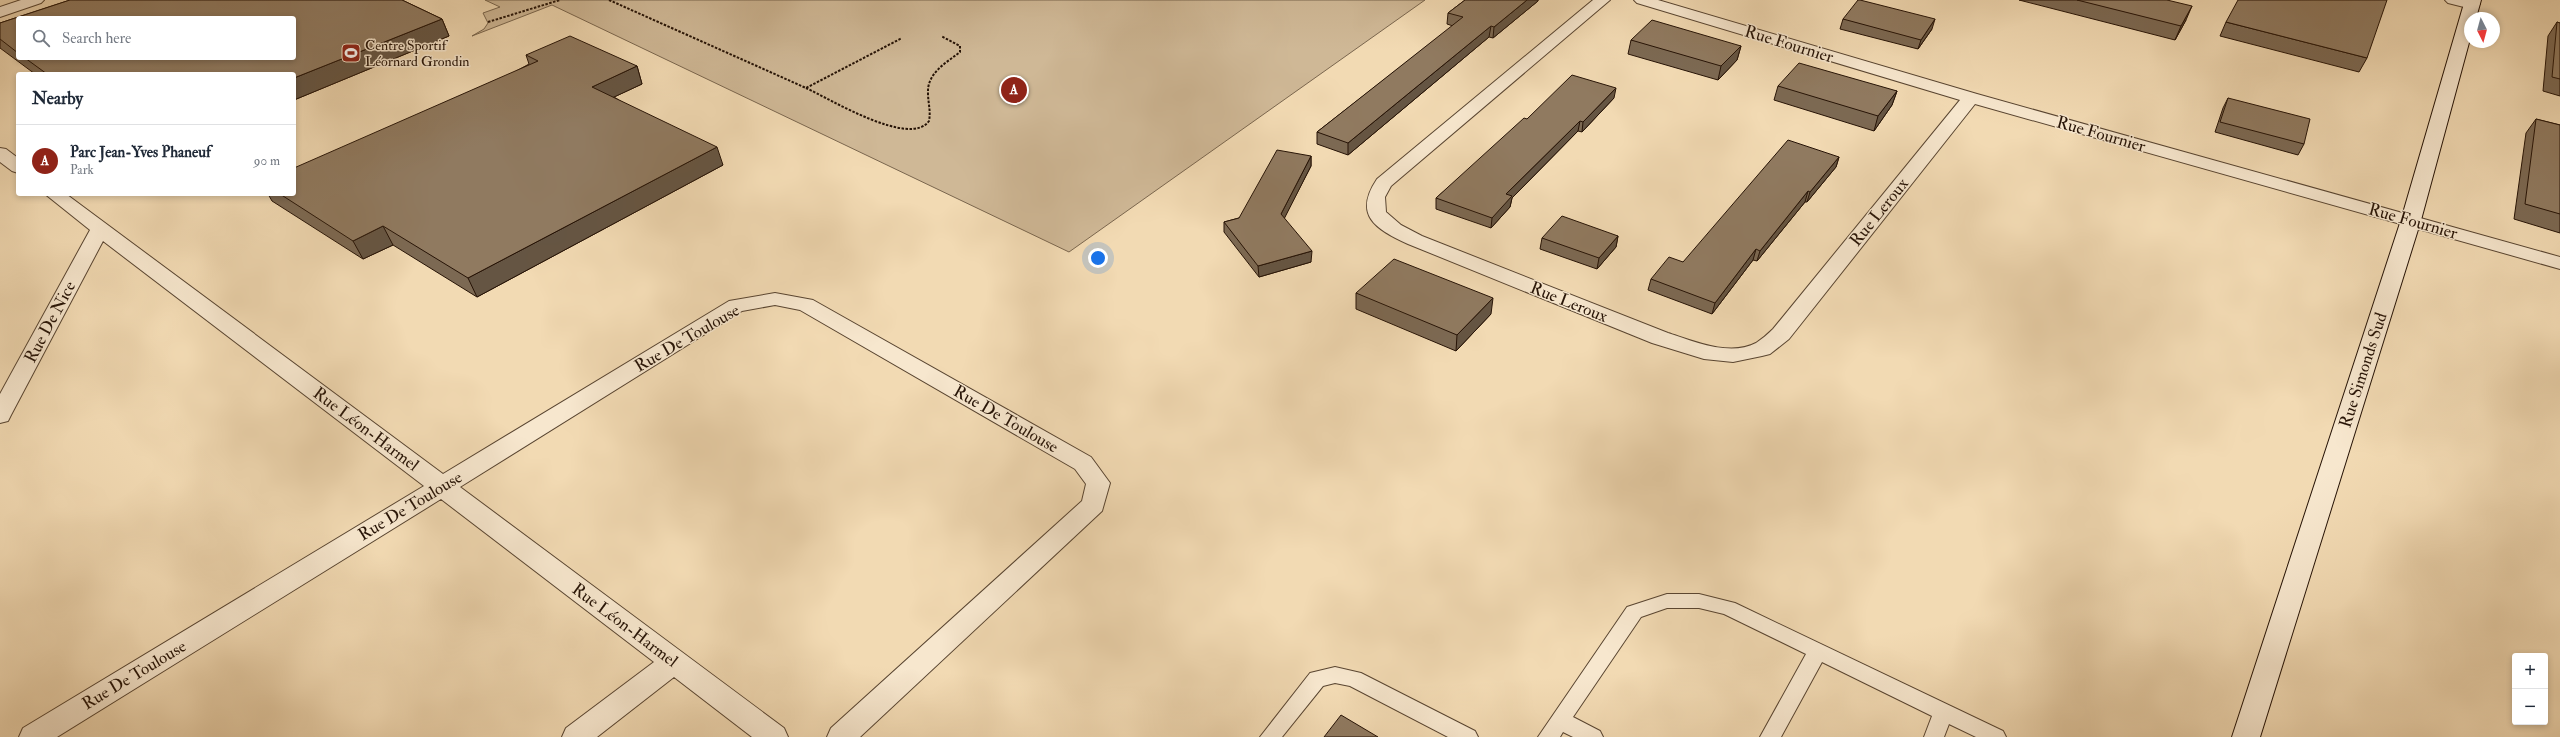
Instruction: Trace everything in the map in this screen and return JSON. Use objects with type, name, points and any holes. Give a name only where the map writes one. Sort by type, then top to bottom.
[{"type":"street","points":[[0,12],[36,0]]},
{"type":"street","name":"Rue Leroux","points":[[1602,0],[1384,183],[1376,197],[1376,211],[1389,228],[1414,240],[1660,338],[1704,352],[1733,355],[1762,349],[1781,334],[1971,98]]},
{"type":"street","name":"Rue Fournier","points":[[1642,0],[1971,98],[2411,220],[2560,263]]},
{"type":"street","name":"Rue Simonds Sud","points":[[2246,737],[2411,220],[2466,1]]},
{"type":"street","points":[[0,153],[16,165]]},
{"type":"street","name":"Rue Léon-Harmel","points":[[57,196],[774,737]]},
{"type":"street","name":"Rue De Nice","points":[[0,416],[100,229]]},
{"type":"street","name":"Rue De Toulouse","points":[[33,737],[736,306],[775,299],[806,305],[1083,463],[1098,483],[1093,505],[841,737]]},
{"type":"street","points":[[576,737],[674,662]]},
{"type":"lane","points":[[1548,737],[1634,612],[1667,601],[1699,601],[1728,608],[1996,737]]},
{"type":"lane","points":[[1770,737],[1818,651]]},
{"type":"lane","points":[[1270,737],[1317,680],[1335,675],[1354,679],[1468,737]]},
{"type":"lane","points":[[1934,737],[1944,712]]},
{"type":"lane","points":[[1560,720],[1593,737]]},
{"type":"path","points":[[488,22],[560,0]]},
{"type":"path","points":[[609,0],[806,88],[890,128],[901,130],[924,127],[930,122],[927,96],[928,83],[935,72],[960,52],[960,46],[941,36]]},
{"type":"path","points":[[806,88],[902,38]]},
{"type":"shaded area","points":[[485,0],[1425,0],[1069,252],[552,5],[472,36],[484,29],[488,23],[483,13],[500,7]]},
{"type":"building","name":"Centre Sportif Léornard Grondin","points":[[70,0],[402,0],[442,19],[296,77],[296,72],[44,72],[28,60],[296,60],[296,16],[21,16]]},
{"type":"building","points":[[1465,0],[1527,0],[1494,27],[1491,26],[1348,143],[1317,132],[1463,17],[1448,13]]},
{"type":"building","points":[[1858,0],[1935,19],[1921,40],[1843,19]]},
{"type":"building","points":[[2077,0],[2167,0],[2192,6],[2181,26]]},
{"type":"building","points":[[2238,0],[2387,0],[2367,58],[2226,22]]},
{"type":"building","name":"Centre Sportif Léornard Grondin","points":[[16,18],[16,51],[0,39],[0,23]]},
{"type":"building","points":[[1652,20],[1741,46],[1721,66],[1631,40]]},
{"type":"building","points":[[2557,22],[2560,23],[2560,79],[2552,77]]},
{"type":"building","points":[[570,36],[637,66],[592,87],[717,147],[468,278],[383,226],[353,241],[283,196],[296,196],[296,167],[538,61],[526,55]]},
{"type":"building","points":[[1799,63],[1897,91],[1878,116],[1778,86]]},
{"type":"building","points":[[1572,75],[1616,88],[1583,122],[1580,121],[1506,194],[1512,196],[1492,218],[1436,198],[1524,118],[1527,119]]},
{"type":"building","points":[[2228,98],[2310,119],[2304,144],[2220,122]]},
{"type":"building","points":[[2536,119],[2560,125],[2560,214],[2525,204]]},
{"type":"building","points":[[1788,140],[1839,157],[1810,192],[1808,191],[1760,251],[1756,249],[1715,303],[1651,279],[1669,257],[1683,262]]},
{"type":"building","points":[[1277,150],[1311,156],[1281,214],[1312,251],[1258,266],[1224,222],[1239,218]]},
{"type":"building","points":[[1562,216],[1618,236],[1599,258],[1542,238]]},
{"type":"building","points":[[1394,259],[1493,298],[1457,335],[1356,293]]},
{"type":"building","points":[[1341,715],[1378,737],[1324,737]]},
{"type":"place","name":"Centre Sportif Léornard Grondin","points":[[351,53]]},
{"type":"place","name":"Parc Jean-Yves Phaneuf","points":[[1014,90]]}]
